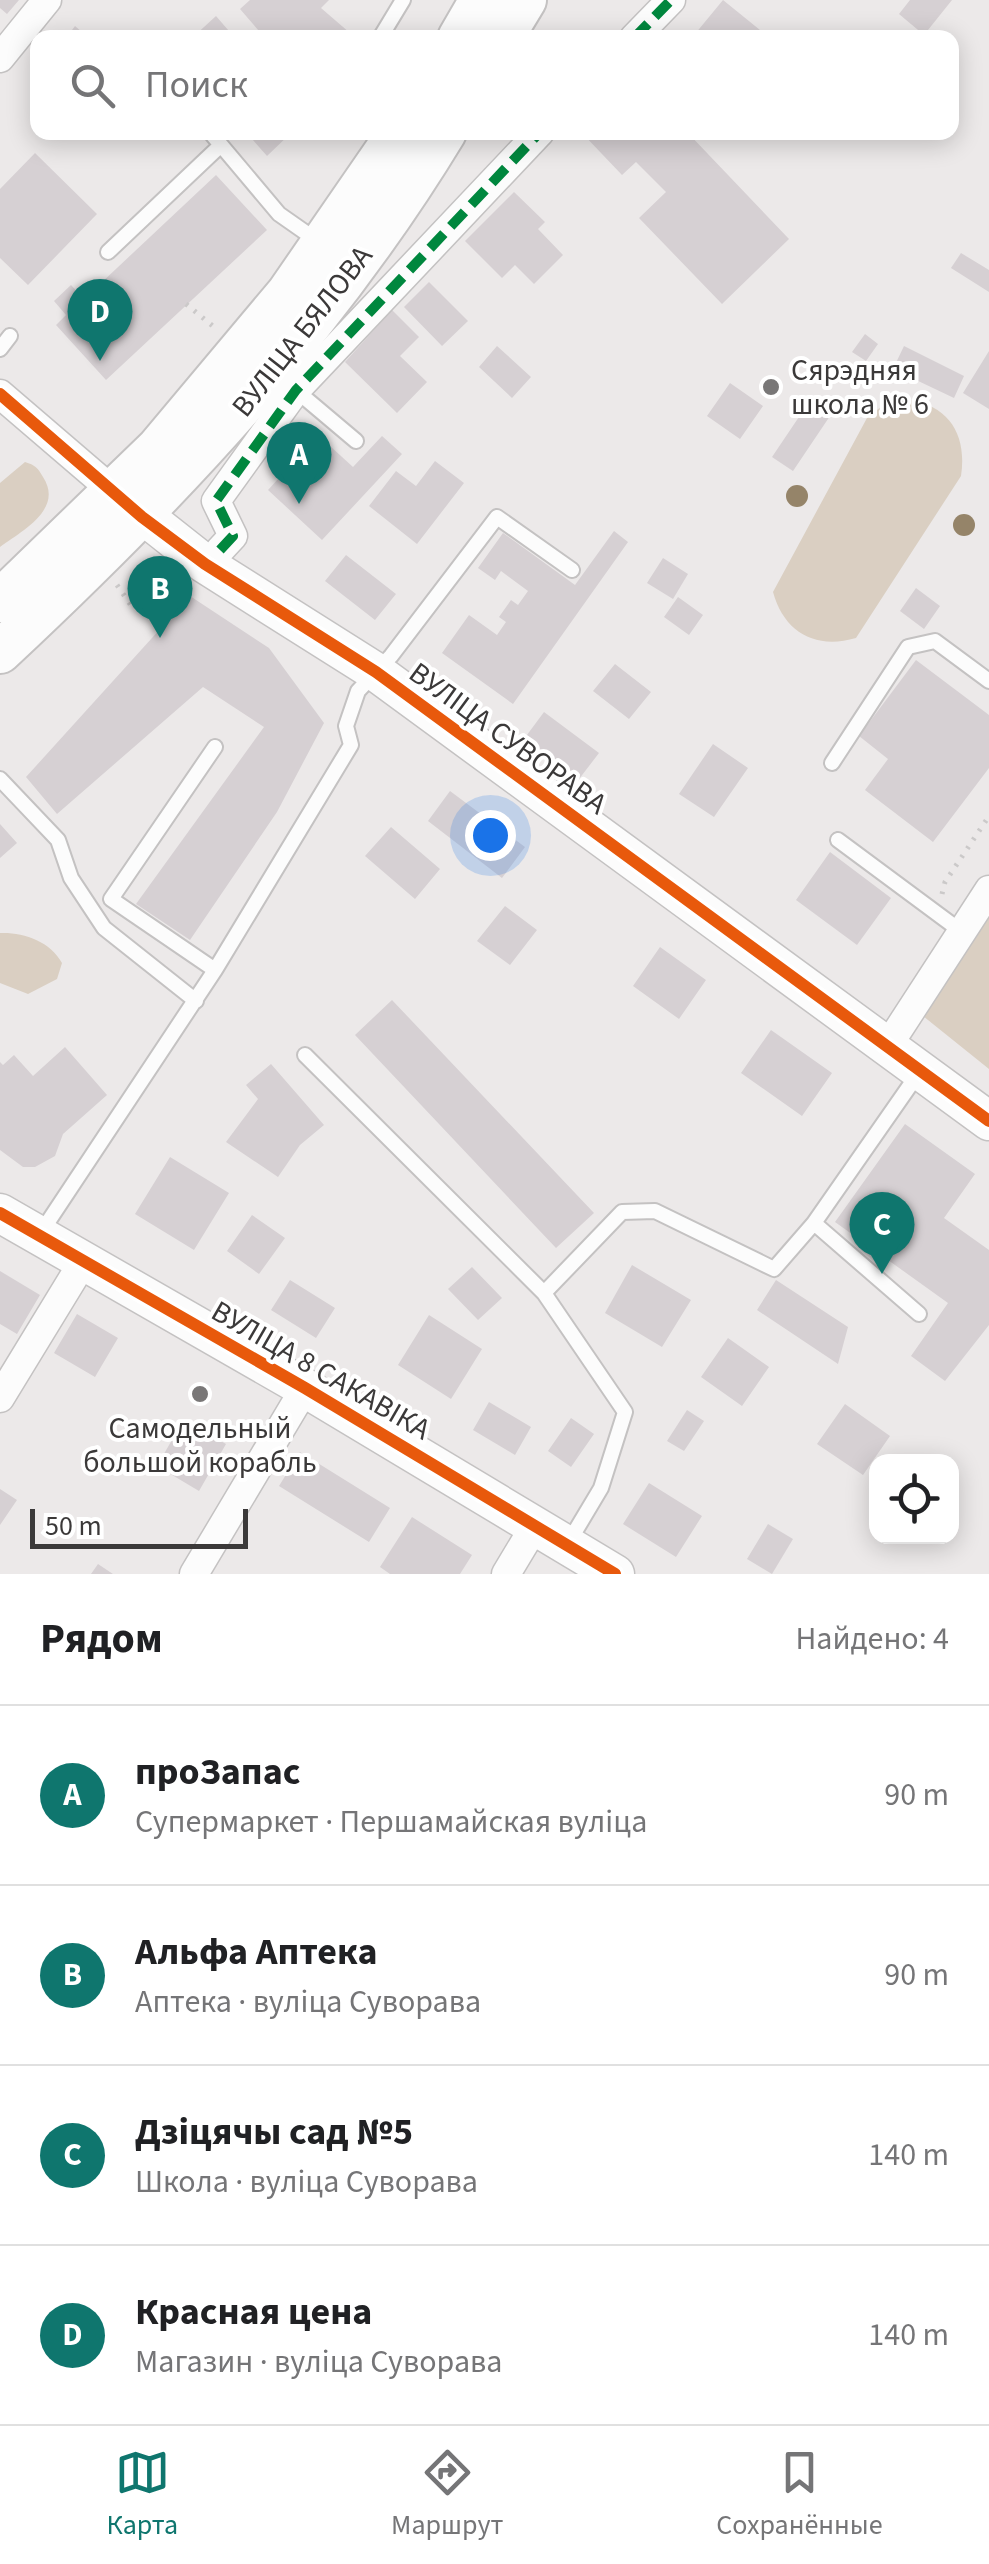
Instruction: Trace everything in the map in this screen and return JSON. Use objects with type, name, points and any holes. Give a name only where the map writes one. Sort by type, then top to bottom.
[{"type":"main road","points":[[463,30],[481,0]]},
{"type":"main road","points":[[507,30],[525,0]]},
{"type":"main road","name":"ВУЛІЦА БЯЛОВА","points":[[128,504],[158,448],[323,246],[389,140]]},
{"type":"main road","name":"ВУЛІЦА БЯЛОВА","points":[[128,504],[285,381],[356,264],[440,140]]},
{"type":"main road","points":[[0,601],[128,504]]},
{"type":"main road","points":[[0,652],[128,504]]},
{"type":"street","points":[[0,58],[47,0]]},
{"type":"street","points":[[642,30],[670,0]]},
{"type":"street","points":[[220,550],[233,536],[216,500],[285,381],[532,140]]},
{"type":"street","name":"ВУЛІЦА СУВОРАВА","points":[[0,394],[205,564],[376,672],[889,1044],[989,1122]]},
{"type":"street","points":[[889,1044],[989,890]]},
{"type":"street","name":"ВУЛІЦА 8 САКАВІКА","points":[[0,1214],[305,1388],[614,1574]]},
{"type":"street","points":[[0,1398],[83,1262]]},
{"type":"street","points":[[194,1574],[305,1388]]},
{"type":"street","points":[[506,1574],[536,1524]]},
{"type":"lane","points":[[385,30],[403,0]]},
{"type":"lane","points":[[216,140],[278,214],[323,246]]},
{"type":"lane","points":[[108,252],[220,145]]},
{"type":"lane","points":[[0,348],[10,336]]},
{"type":"lane","points":[[285,381],[356,441]]},
{"type":"lane","points":[[39,1235],[196,1001],[351,745],[346,726],[358,691],[498,517],[572,570]]},
{"type":"lane","points":[[832,763],[908,647],[935,641],[989,681]]},
{"type":"lane","points":[[214,746],[111,898],[215,970]]},
{"type":"lane","points":[[0,780],[58,840],[71,878],[104,928],[196,1001]]},
{"type":"lane","points":[[838,840],[962,932]]},
{"type":"lane","points":[[305,1056],[544,1292],[625,1412],[601,1488],[567,1545]]},
{"type":"lane","points":[[544,1292],[622,1212],[655,1211],[774,1269],[814,1223],[920,1071]]},
{"type":"lane","points":[[814,1223],[918,1314]]},
{"type":"path","points":[[186,304],[220,332]]},
{"type":"path","points":[[168,607],[193,575]]},
{"type":"path","points":[[116,584],[132,607]]},
{"type":"shaded area","points":[[909,400],[936,409],[953,426],[961,449],[961,476],[856,638],[827,642],[803,634],[785,618],[773,592],[867,418],[882,406]]},
{"type":"shaded area","points":[[25,462],[41,474],[48,499],[38,518],[0,547],[0,483]]},
{"type":"shaded area","points":[[989,914],[989,1069],[923,1016]]},
{"type":"shaded area","points":[[0,933],[27,936],[50,949],[62,963],[57,979],[28,994],[0,983]]},
{"type":"building","points":[[0,0],[19,0],[7,14],[0,8]]},
{"type":"building","points":[[250,0],[329,0],[321,8],[347,30],[258,30],[240,9]]},
{"type":"building","points":[[723,0],[760,30],[698,30]]},
{"type":"building","points":[[910,0],[952,0],[928,30],[918,30],[899,14]]},
{"type":"building","points":[[216,16],[228,30],[201,30]]},
{"type":"building","points":[[253,140],[284,140],[267,156]]},
{"type":"building","points":[[589,140],[695,140],[789,239],[722,304],[639,218],[666,192],[636,162],[622,175]]},
{"type":"building","points":[[35,153],[97,214],[28,285],[0,258],[0,189]]},
{"type":"building","points":[[216,175],[267,230],[106,380],[56,325],[66,315],[54,301],[71,285],[84,299]]},
{"type":"building","points":[[514,192],[545,222],[538,229],[563,255],[534,284],[515,265],[502,278],[465,241]]},
{"type":"building","points":[[961,253],[989,270],[989,292],[951,268]]},
{"type":"building","points":[[429,282],[468,321],[442,346],[404,307]]},
{"type":"building","points":[[392,310],[419,337],[400,356],[427,382],[397,413],[345,362]]},
{"type":"building","points":[[865,334],[878,344],[866,361],[852,352]]},
{"type":"building","points":[[497,346],[531,377],[512,398],[479,367]]},
{"type":"building","points":[[904,346],[964,376],[954,398],[893,369]]},
{"type":"building","points":[[989,351],[989,409],[963,393]]},
{"type":"building","points":[[730,383],[763,406],[740,439],[707,416]]},
{"type":"building","points":[[809,402],[830,416],[793,471],[772,457]]},
{"type":"building","points":[[318,435],[353,467],[382,436],[402,454],[322,540],[268,490]]},
{"type":"building","points":[[435,461],[464,483],[417,544],[369,506],[396,471],[416,486]]},
{"type":"building","points":[[614,531],[628,542],[513,704],[442,653],[469,615],[497,635],[506,622],[499,617],[511,600],[518,605],[528,591],[501,571],[495,580],[478,568],[503,533],[575,585]]},
{"type":"building","points":[[346,555],[396,594],[375,620],[325,581]]},
{"type":"building","points":[[663,558],[688,574],[673,599],[647,583]]},
{"type":"building","points":[[916,588],[940,606],[924,629],[900,611]]},
{"type":"building","points":[[190,596],[269,648],[324,723],[277,812],[190,940],[136,904],[264,727],[203,687],[57,814],[26,777]]},
{"type":"building","points":[[678,597],[703,615],[689,635],[664,617]]},
{"type":"building","points":[[916,660],[989,715],[989,768],[933,842],[865,790],[888,759],[859,736]]},
{"type":"building","points":[[615,664],[651,692],[629,719],[593,691]]},
{"type":"building","points":[[544,712],[599,753],[576,783],[521,743]]},
{"type":"building","points":[[713,744],[748,768],[714,817],[679,794]]},
{"type":"building","points":[[450,791],[525,847],[502,878],[428,821]]},
{"type":"building","points":[[0,824],[17,843],[0,858]]},
{"type":"building","points":[[391,827],[440,869],[415,899],[365,856]]},
{"type":"building","points":[[830,852],[891,898],[857,945],[796,900]]},
{"type":"building","points":[[505,906],[537,930],[510,965],[477,941]]},
{"type":"building","points":[[660,947],[706,980],[679,1019],[633,986]]},
{"type":"building","points":[[392,1000],[594,1213],[556,1248],[355,1035]]},
{"type":"building","points":[[771,1030],[832,1073],[802,1116],[741,1073]]},
{"type":"building","points":[[65,1047],[107,1095],[63,1134],[55,1156],[35,1167],[23,1167],[0,1150],[0,1062],[3,1065],[14,1055],[33,1076]]},
{"type":"building","points":[[271,1064],[324,1125],[300,1145],[278,1177],[226,1142],[258,1099],[246,1085]]},
{"type":"building","points":[[905,1124],[975,1174],[944,1218],[989,1250],[989,1325],[945,1381],[911,1356],[948,1303],[835,1222]]},
{"type":"building","points":[[170,1157],[229,1193],[194,1250],[135,1214]]},
{"type":"building","points":[[252,1215],[285,1238],[259,1274],[227,1251]]},
{"type":"building","points":[[632,1265],[691,1300],[662,1347],[605,1313]]},
{"type":"building","points":[[472,1267],[502,1298],[478,1320],[448,1289]]},
{"type":"building","points":[[0,1271],[40,1295],[17,1334],[0,1324]]},
{"type":"building","points":[[290,1280],[335,1308],[316,1338],[271,1310]]},
{"type":"building","points":[[776,1280],[848,1327],[838,1364],[757,1310]]},
{"type":"building","points":[[77,1314],[118,1338],[95,1377],[54,1353]]},
{"type":"building","points":[[429,1315],[482,1349],[451,1399],[398,1365]]},
{"type":"building","points":[[728,1338],[769,1367],[742,1406],[701,1377]]},
{"type":"building","points":[[489,1402],[531,1427],[515,1455],[473,1430]]},
{"type":"building","points":[[845,1404],[890,1436],[878,1454],[869,1454],[869,1466],[863,1475],[817,1444]]},
{"type":"building","points":[[687,1410],[704,1421],[684,1451],[667,1441]]},
{"type":"building","points":[[571,1418],[594,1434],[571,1467],[548,1451]]},
{"type":"building","points":[[184,1419],[226,1444],[199,1491],[157,1466]]},
{"type":"building","points":[[300,1452],[390,1508],[369,1542],[279,1486]]},
{"type":"building","points":[[649,1483],[702,1516],[676,1557],[623,1524]]},
{"type":"building","points":[[0,1489],[17,1500],[0,1525]]},
{"type":"building","points":[[412,1517],[472,1555],[460,1574],[390,1574],[380,1567]]},
{"type":"building","points":[[768,1524],[793,1539],[772,1574],[747,1559]]},
{"type":"building","points":[[98,1564],[113,1574],[91,1574]]},
{"type":"marked path","points":[[642,30],[671,0]]},
{"type":"marked path","points":[[220,550],[233,536],[216,501],[296,390],[532,140]]},
{"type":"cycle path","points":[[0,394],[142,517],[205,564],[376,672],[989,1121]]},
{"type":"cycle path","points":[[0,1213],[305,1388],[615,1574]]},
{"type":"place","name":"Красная цена","points":[[100,361]]},
{"type":"place","name":"Сярэдняя школа № 6","points":[[771,387]]},
{"type":"place","name":"проЗапас","points":[[299,504]]},
{"type":"place","name":"Альфа Аптека","points":[[160,638]]},
{"type":"place","name":"Дзіцячы сад №5","points":[[882,1274]]},
{"type":"place","name":"Самодельный большой корабль","points":[[200,1394]]}]
